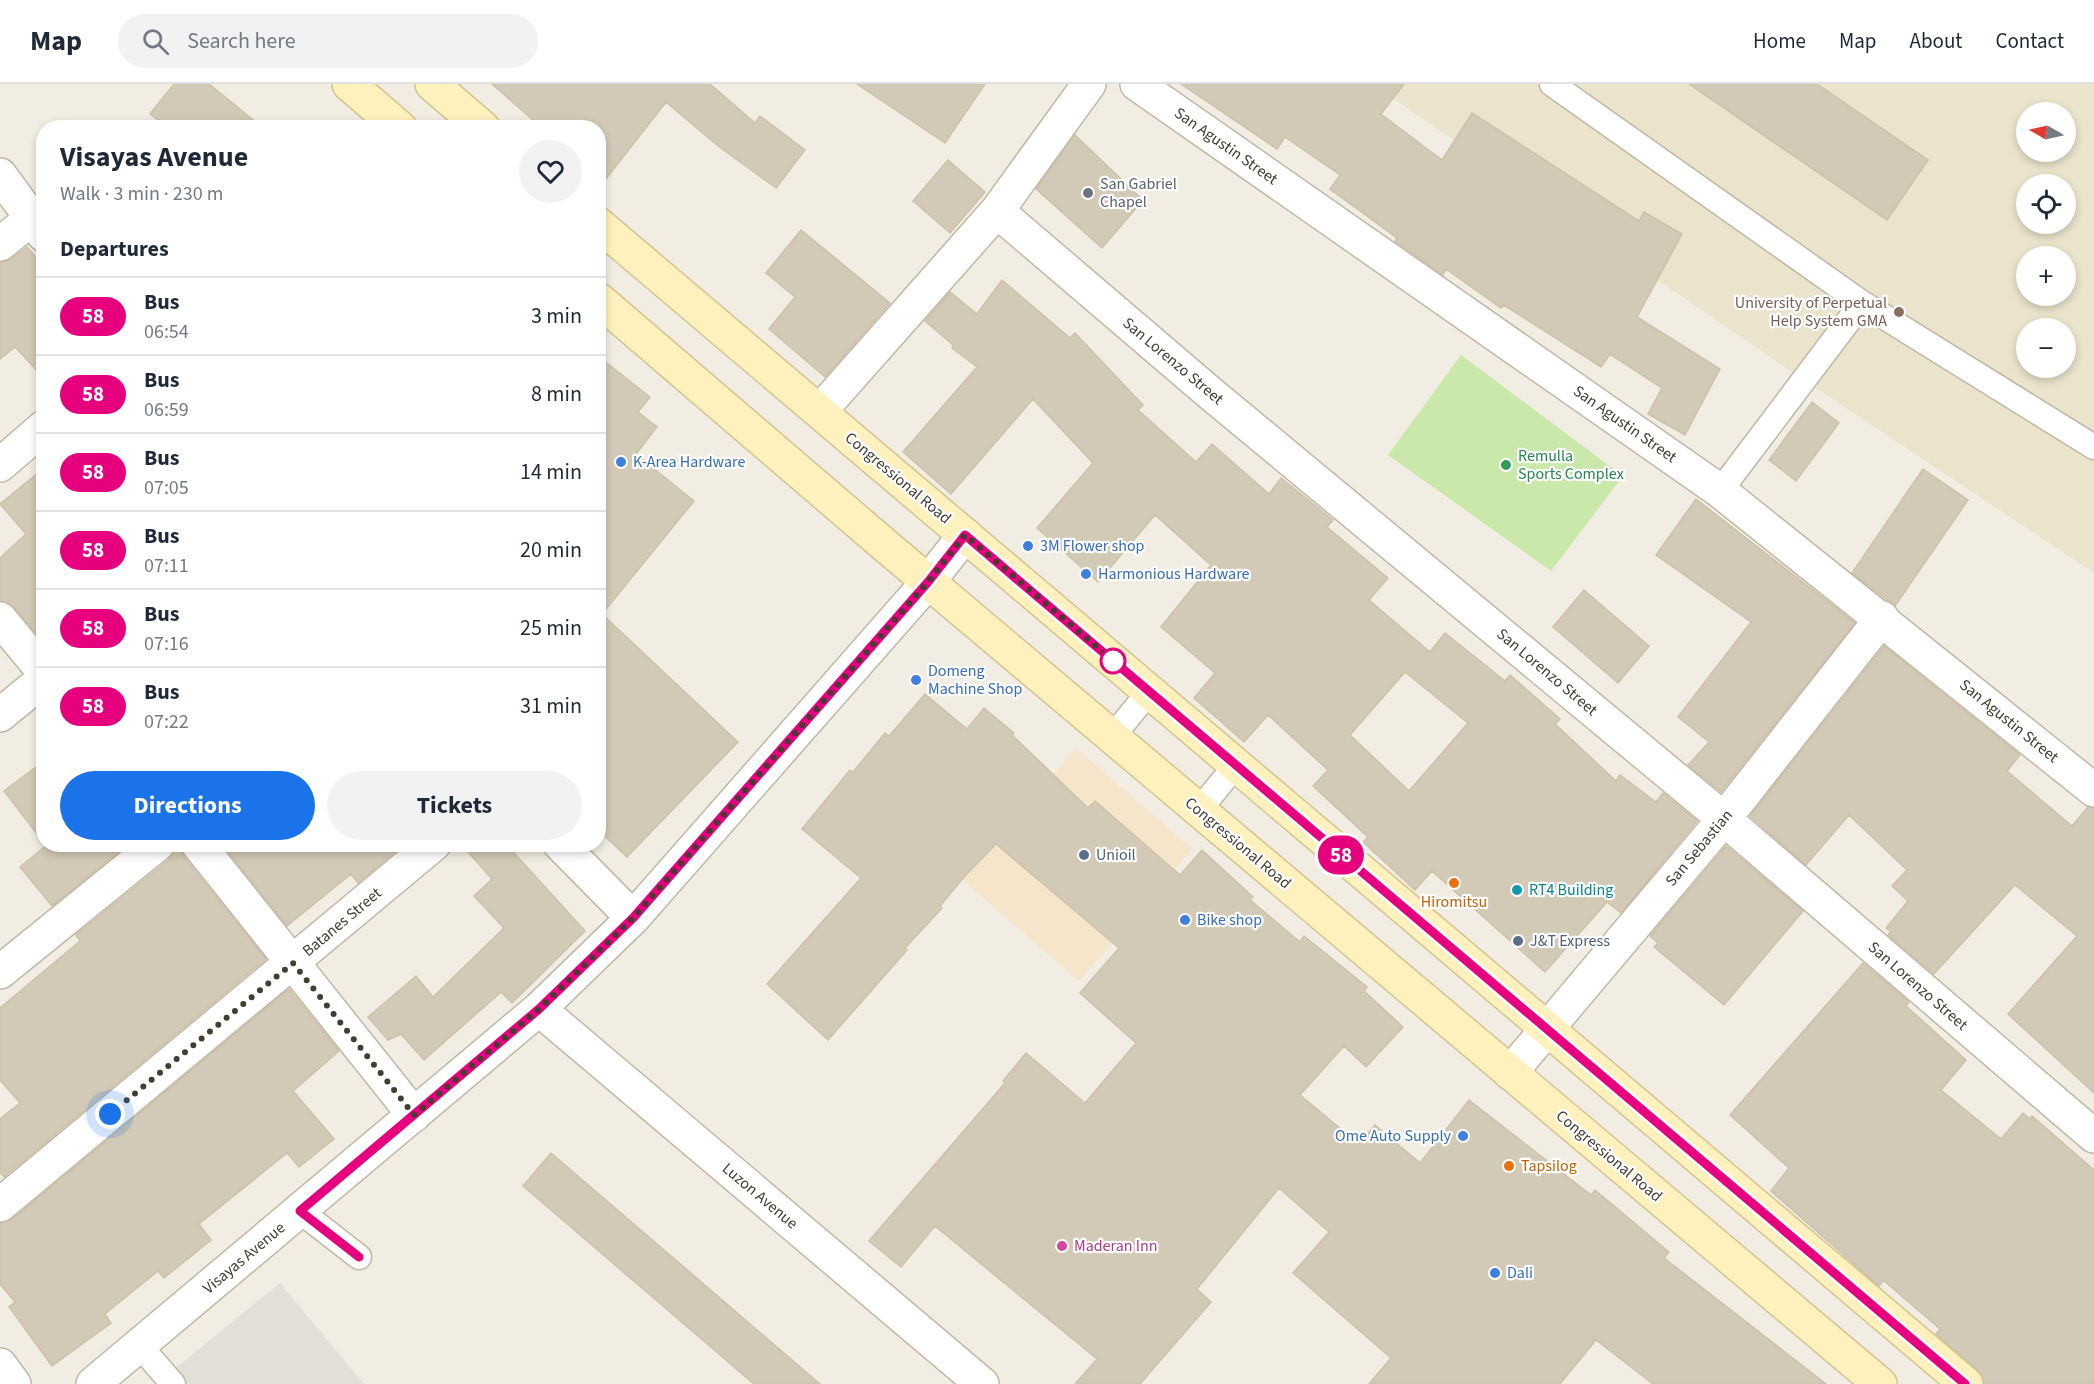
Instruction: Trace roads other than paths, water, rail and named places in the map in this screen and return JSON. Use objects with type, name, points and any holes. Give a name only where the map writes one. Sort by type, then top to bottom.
[{"type":"main road","points":[[349,84],[391,120]]},
{"type":"main road","points":[[432,84],[474,120]]},
{"type":"main road","name":"Congressional Road","points":[[606,231],[1966,1384]]},
{"type":"main road","name":"Congressional Road","points":[[606,306],[928,582],[1880,1384]]},
{"type":"street","points":[[820,411],[997,211],[1089,84]]},
{"type":"street","name":"San Agustin Street","points":[[1137,84],[1720,491],[1882,618],[2094,790]]},
{"type":"street","points":[[0,175],[36,227]]},
{"type":"street","name":"San Lorenzo Street","points":[[997,211],[1210,393],[1724,819],[2094,1136]]},
{"type":"street","points":[[0,244],[36,228]]},
{"type":"street","points":[[0,465],[36,434]]},
{"type":"street","name":"Visayas Avenue","points":[[93,1384],[539,1009],[633,918],[928,582],[965,535]]},
{"type":"street","name":"San Sebastian","points":[[1510,1073],[1724,819],[1882,618]]},
{"type":"street","points":[[0,619],[36,662]]},
{"type":"street","points":[[0,715],[36,686]]},
{"type":"street","points":[[0,972],[148,852]]},
{"type":"street","points":[[204,852],[414,1115]]},
{"type":"street","name":"Batanes Street","points":[[0,1205],[425,852]]},
{"type":"street","points":[[568,852],[633,918]]},
{"type":"street","name":"Luzon Avenue","points":[[539,1009],[982,1384]]},
{"type":"street","points":[[0,1365],[14,1384]]},
{"type":"lane","points":[[1552,84],[1862,303],[2094,447]]},
{"type":"lane","points":[[1720,491],[1780,408],[1862,303]]},
{"type":"lane","points":[[1112,737],[1149,692]]},
{"type":"lane","points":[[1198,810],[1236,765]]},
{"type":"lane","points":[[300,1211],[359,1257]]},
{"type":"lane","points":[[140,1346],[173,1384]]},
{"type":"place","name":"San Gabriel Chapel","points":[[1088,193]]},
{"type":"place","name":"University of Perpetual Help System GMA","points":[[1899,312]]},
{"type":"place","name":"K-Area Hardware","points":[[621,462]]},
{"type":"place","name":"Remulla Sports Complex","points":[[1506,465]]},
{"type":"place","name":"3M Flower shop","points":[[1028,546]]},
{"type":"place","name":"Harmonious Hardware","points":[[1086,574]]},
{"type":"place","name":"Domeng Machine Shop","points":[[916,680]]},
{"type":"place","name":"Unioil","points":[[1084,855]]},
{"type":"place","name":"Hiromitsu","points":[[1454,883]]},
{"type":"place","name":"RT4 Building","points":[[1517,890]]},
{"type":"place","name":"Bike shop","points":[[1185,920]]},
{"type":"place","name":"J&T Express","points":[[1518,941]]},
{"type":"place","name":"Ome Auto Supply","points":[[1463,1136]]},
{"type":"place","name":"Tapsilog","points":[[1509,1166]]},
{"type":"place","name":"Maderan Inn","points":[[1062,1246]]},
{"type":"place","name":"Dali","points":[[1495,1273]]}]
